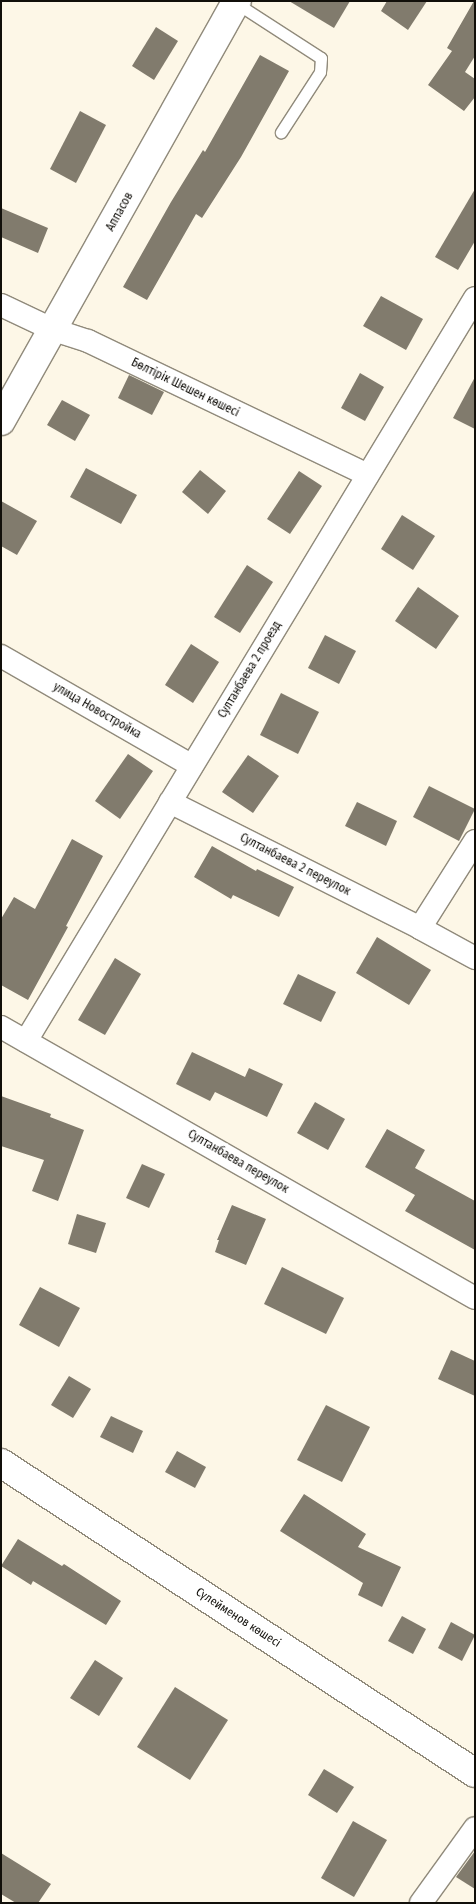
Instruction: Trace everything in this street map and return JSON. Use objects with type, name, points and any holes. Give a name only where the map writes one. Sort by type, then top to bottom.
[{"type":"main road","name":"Аппасов","points":[[1,421],[54,330],[236,2]]},
{"type":"main road","name":"Сүлейменов көшесі","points":[[1,1463],[475,1773]]},
{"type":"street","name":"Султанбаева 2 проезд","points":[[26,1041],[475,298]]},
{"type":"street","name":"Бөлтірік Шешен көшесі","points":[[1,305],[54,330],[88,341],[368,475]]},
{"type":"street","name":"улица Новостройка","points":[[1,656],[192,766]]},
{"type":"street","name":"Султанбаева 2 переулок","points":[[170,802],[420,928],[475,958]]},
{"type":"street","points":[[420,928],[475,842]]},
{"type":"street","name":"Султанбаева переулок","points":[[1,1027],[475,1298]]},
{"type":"street","points":[[421,1903],[475,1828]]},
{"type":"lane","points":[[236,2],[321,58],[320,72],[281,132]]},
{"type":"building","points":[[289,1],[350,1],[334,28]]},
{"type":"building","points":[[387,1],[427,1],[408,30],[381,11]]},
{"type":"building","points":[[474,1],[475,56],[465,72],[475,79],[475,97],[464,111],[428,85],[452,51],[447,48]]},
{"type":"building","points":[[156,27],[178,41],[154,80],[132,66]]},
{"type":"building","points":[[260,55],[289,71],[241,157],[202,218],[196,214],[147,300],[123,287],[171,202],[203,150],[205,152]]},
{"type":"building","points":[[80,111],[106,125],[76,183],[50,169]]},
{"type":"building","points":[[475,189],[475,241],[458,270],[435,257]]},
{"type":"building","points":[[1,208],[48,228],[38,253],[1,237]]},
{"type":"building","points":[[381,296],[423,319],[406,350],[363,326]]},
{"type":"building","points":[[360,373],[384,387],[365,421],[341,408]]},
{"type":"building","points":[[129,375],[164,392],[152,415],[118,398]]},
{"type":"building","points":[[475,377],[475,429],[453,418]]},
{"type":"building","points":[[62,400],[90,415],[75,441],[47,425]]},
{"type":"building","points":[[86,468],[137,495],[121,524],[70,497]]},
{"type":"building","points":[[200,470],[226,491],[208,514],[182,492]]},
{"type":"building","points":[[299,471],[322,486],[290,534],[267,519]]},
{"type":"building","points":[[1,501],[37,521],[17,555],[1,546]]},
{"type":"building","points":[[402,515],[435,536],[413,570],[381,549]]},
{"type":"building","points":[[247,565],[273,582],[240,633],[214,617]]},
{"type":"building","points":[[418,587],[459,616],[436,649],[395,621]]},
{"type":"building","points":[[325,635],[356,651],[339,684],[308,668]]},
{"type":"building","points":[[191,644],[219,662],[193,703],[165,685]]},
{"type":"building","points":[[281,693],[319,712],[298,754],[260,735]]},
{"type":"building","points":[[128,754],[153,771],[120,819],[95,801]]},
{"type":"building","points":[[248,755],[279,776],[253,813],[222,792]]},
{"type":"building","points":[[429,786],[475,809],[459,841],[413,817]]},
{"type":"building","points":[[357,802],[397,821],[386,846],[345,826]]},
{"type":"building","points":[[72,839],[103,856],[66,926],[68,927],[28,1000],[1,985],[1,919],[14,897],[35,909]]},
{"type":"building","points":[[212,846],[256,871],[257,869],[294,887],[279,917],[233,895],[231,899],[194,877]]},
{"type":"building","points":[[377,937],[431,970],[409,1005],[356,973]]},
{"type":"building","points":[[115,958],[141,974],[105,1035],[78,1020]]},
{"type":"building","points":[[298,974],[336,992],[321,1022],[283,1004]]},
{"type":"building","points":[[192,1052],[245,1077],[249,1068],[283,1084],[267,1117],[215,1092],[210,1101],[176,1084]]},
{"type":"building","points":[[1,1096],[51,1114],[50,1117],[84,1130],[58,1201],[32,1191],[44,1160],[1,1146]]},
{"type":"building","points":[[315,1102],[345,1119],[328,1150],[297,1133]]},
{"type":"building","points":[[387,1129],[425,1150],[415,1168],[475,1201],[475,1250],[405,1211],[415,1195],[365,1167]]},
{"type":"building","points":[[142,1164],[165,1174],[149,1208],[126,1198]]},
{"type":"building","points":[[232,1205],[266,1219],[246,1265],[215,1252],[219,1240],[217,1240]]},
{"type":"building","points":[[77,1214],[106,1223],[96,1253],[68,1244]]},
{"type":"building","points":[[282,1267],[344,1298],[326,1334],[264,1304]]},
{"type":"building","points":[[40,1287],[80,1308],[59,1347],[19,1325]]},
{"type":"building","points":[[451,1350],[475,1361],[475,1396],[438,1379]]},
{"type":"building","points":[[69,1376],[91,1389],[73,1418],[51,1405]]},
{"type":"building","points":[[326,1405],[370,1427],[342,1482],[297,1460]]},
{"type":"building","points":[[111,1416],[143,1431],[133,1453],[100,1437]]},
{"type":"building","points":[[177,1451],[206,1467],[195,1488],[165,1472]]},
{"type":"building","points":[[304,1494],[366,1534],[358,1547],[401,1567],[382,1607],[358,1595],[363,1583],[280,1531]]},
{"type":"building","points":[[18,1539],[62,1566],[64,1564],[121,1601],[106,1625],[33,1581],[31,1585],[1,1566]]},
{"type":"building","points":[[402,1616],[426,1629],[413,1654],[388,1641]]},
{"type":"building","points":[[451,1622],[475,1635],[462,1661],[438,1648]]},
{"type":"building","points":[[95,1660],[123,1678],[99,1716],[70,1698]]},
{"type":"building","points":[[175,1687],[228,1720],[190,1780],[137,1747]]},
{"type":"building","points":[[324,1769],[354,1787],[337,1813],[308,1795]]},
{"type":"building","points":[[353,1821],[387,1840],[354,1897],[321,1878]]},
{"type":"building","points":[[475,1851],[475,1889],[456,1877]]},
{"type":"building","points":[[1,1853],[51,1884],[38,1903],[16,1903],[1,1894]]}]
